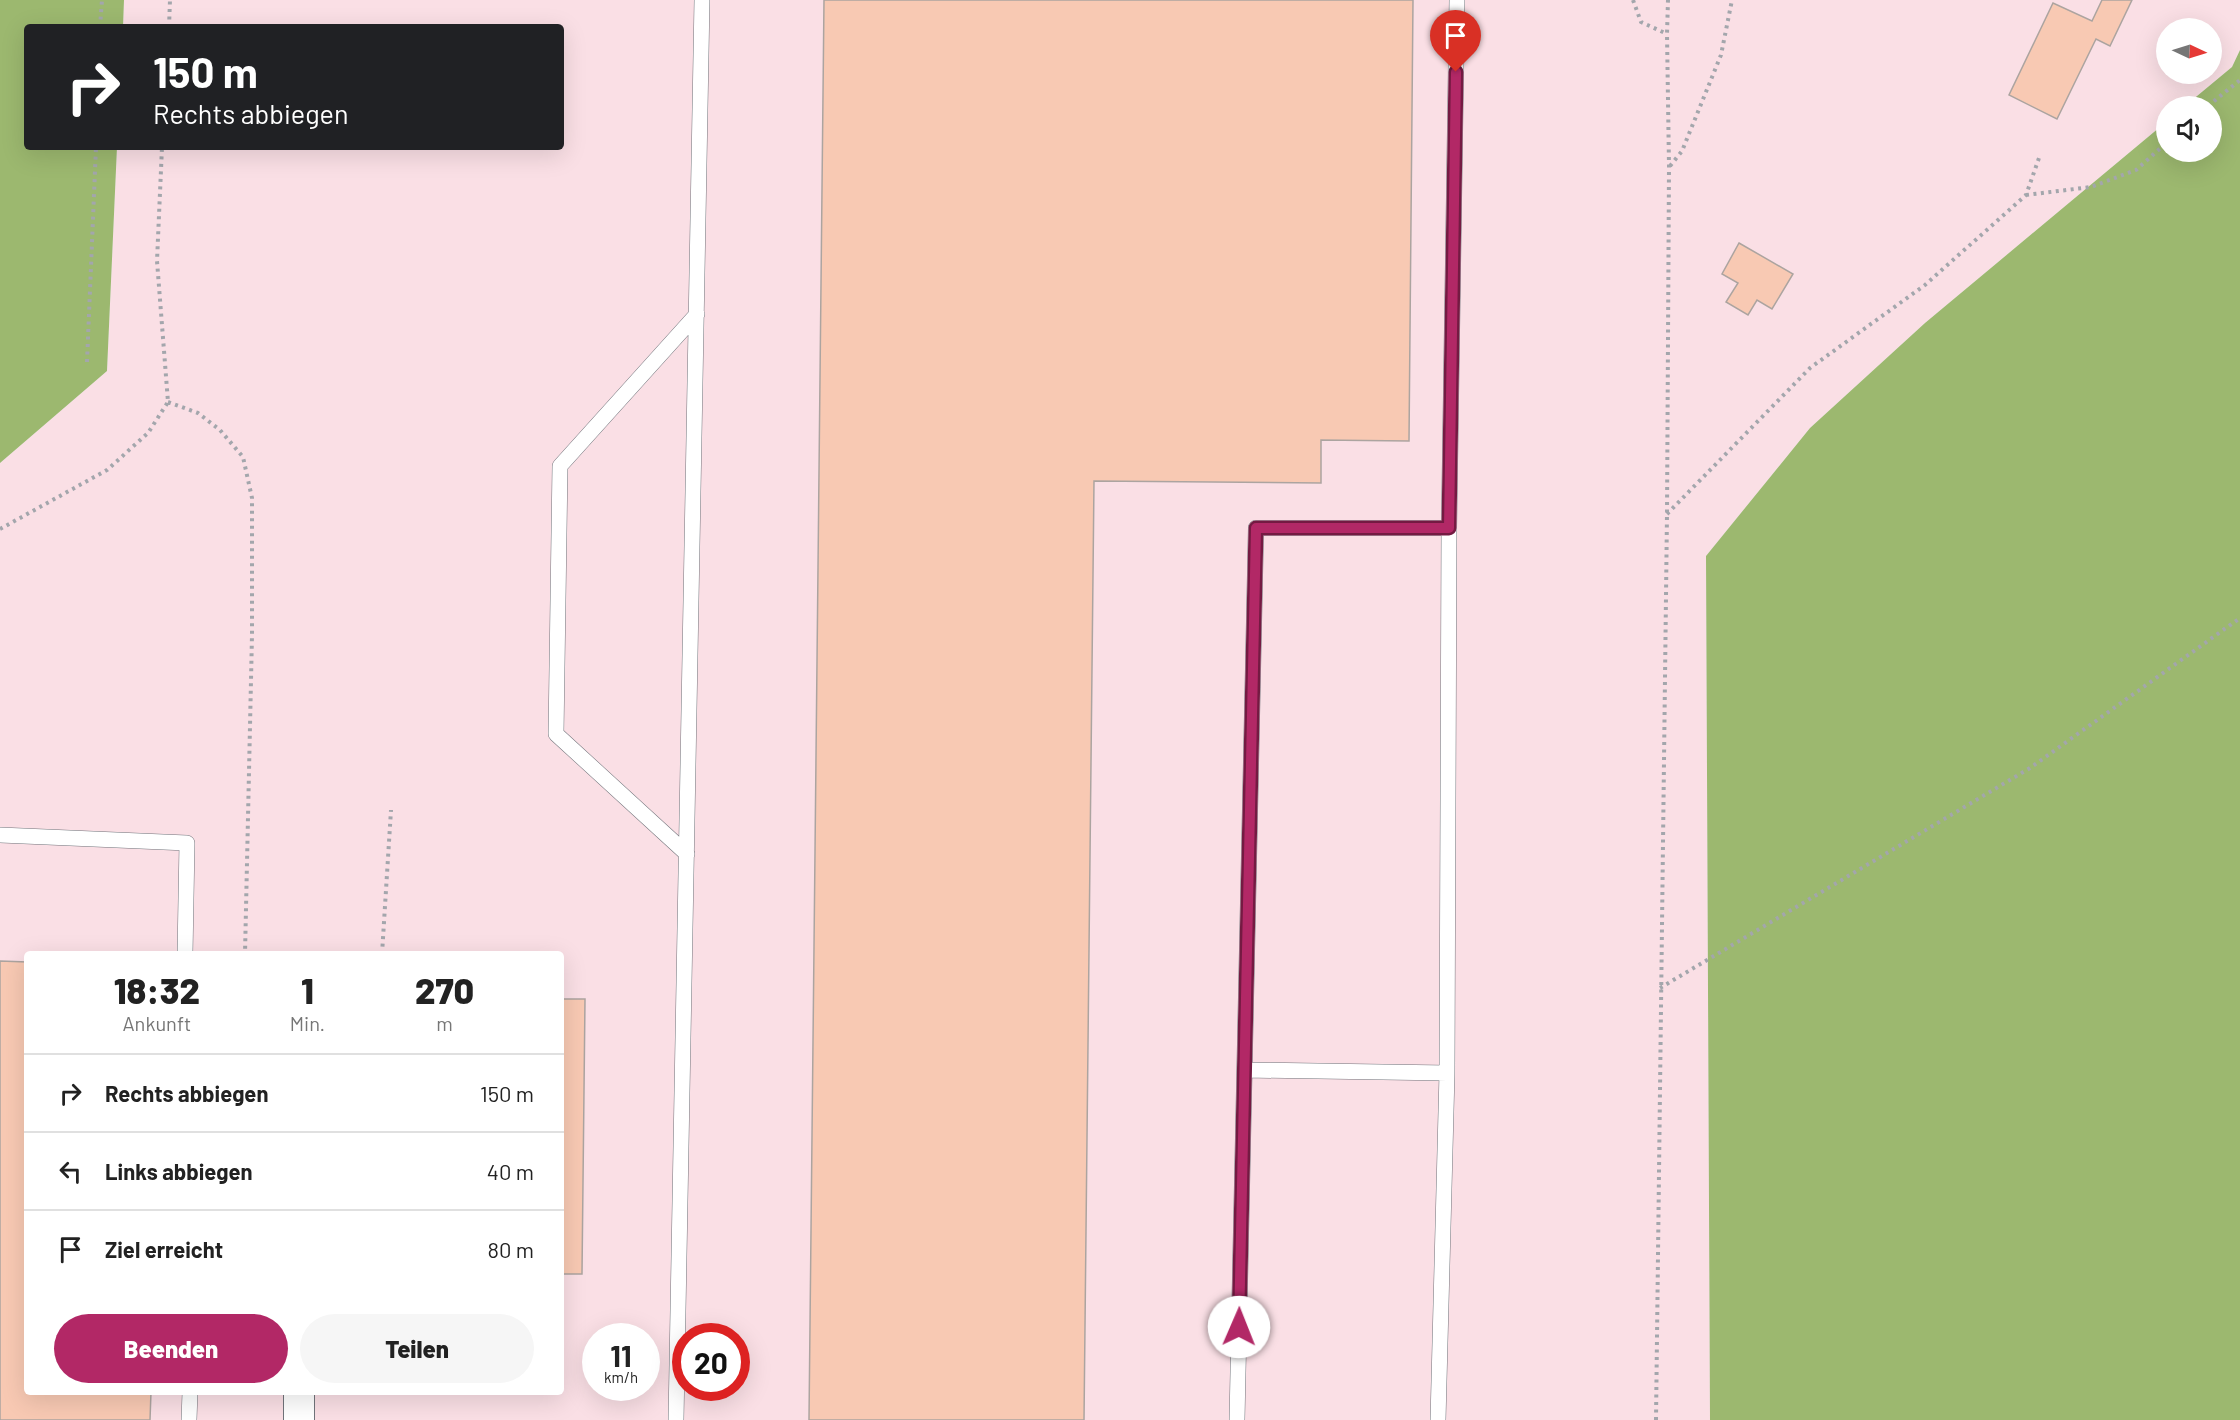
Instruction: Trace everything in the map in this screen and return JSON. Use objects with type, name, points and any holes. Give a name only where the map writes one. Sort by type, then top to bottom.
[{"type":"street","points":[[299,1395],[299,1420]]},
{"type":"lane","points":[[676,1420],[702,0]]},
{"type":"lane","points":[[1438,1420],[1447,1073],[1449,528],[1457,0]]},
{"type":"lane","points":[[687,854],[556,734],[560,466],[697,314]]},
{"type":"lane","points":[[1237,1420],[1256,528],[1449,528]]},
{"type":"lane","points":[[0,835],[187,843],[185,951]]},
{"type":"lane","points":[[1245,1070],[1447,1073]]},
{"type":"lane","points":[[189,1420],[190,1395]]},
{"type":"path","points":[[100,24],[102,0]]},
{"type":"path","points":[[169,24],[170,0]]},
{"type":"path","points":[[1633,0],[1641,22],[1666,34]]},
{"type":"path","points":[[1656,1420],[1667,514],[1669,166],[1666,34],[1668,0]]},
{"type":"path","points":[[1669,166],[1682,151],[1721,55],[1732,0]]},
{"type":"path","points":[[2220,96],[2240,80]]},
{"type":"path","points":[[87,362],[96,150]]},
{"type":"path","points":[[0,529],[107,470],[148,434],[168,402],[157,261],[162,150]]},
{"type":"path","points":[[2026,195],[2091,187],[2136,170],[2156,152]]},
{"type":"path","points":[[1667,514],[1810,368],[1925,285],[2026,195],[2039,158]]},
{"type":"path","points":[[168,402],[198,413],[220,430],[243,457],[252,498],[252,635],[245,951]]},
{"type":"path","points":[[1660,988],[2030,768],[2240,618]]},
{"type":"path","points":[[382,951],[391,810]]},
{"type":"shaded area","points":[[124,0],[2240,0],[2240,50],[2232,67],[2222,75],[2222,18],[2156,18],[2156,84],[2212,84],[2197,96],[2156,96],[2156,130],[1925,323],[1810,428],[1706,556],[1710,1420],[0,1420],[0,463],[107,371],[117,150],[564,150],[564,24],[123,24]]},
{"type":"green space","points":[[0,0],[124,0],[123,24],[24,24],[24,150],[117,150],[107,371],[0,463]]},
{"type":"green space","points":[[2240,50],[2240,1420],[1710,1420],[1706,556],[1810,428],[1925,323],[2156,130],[2156,162],[2222,162],[2222,96],[2197,96],[2212,84],[2222,84],[2222,75],[2232,67]]},
{"type":"building","points":[[824,0],[1413,0],[1409,441],[1321,440],[1321,483],[1094,481],[1084,1420],[809,1420]]},
{"type":"building","points":[[2102,0],[2132,0],[2110,46],[2096,39],[2057,119],[2009,95],[2053,3],[2092,21]]},
{"type":"building","points":[[1739,243],[1793,274],[1772,309],[1757,300],[1748,315],[1726,302],[1738,283],[1722,274]]},
{"type":"building","points":[[0,961],[24,962],[24,1395],[151,1395],[150,1420],[0,1420]]},
{"type":"building","points":[[564,999],[585,999],[582,1274],[564,1274]]},
{"type":"route","points":[[1239,1327],[1256,528],[1449,528],[1456,72]]}]
